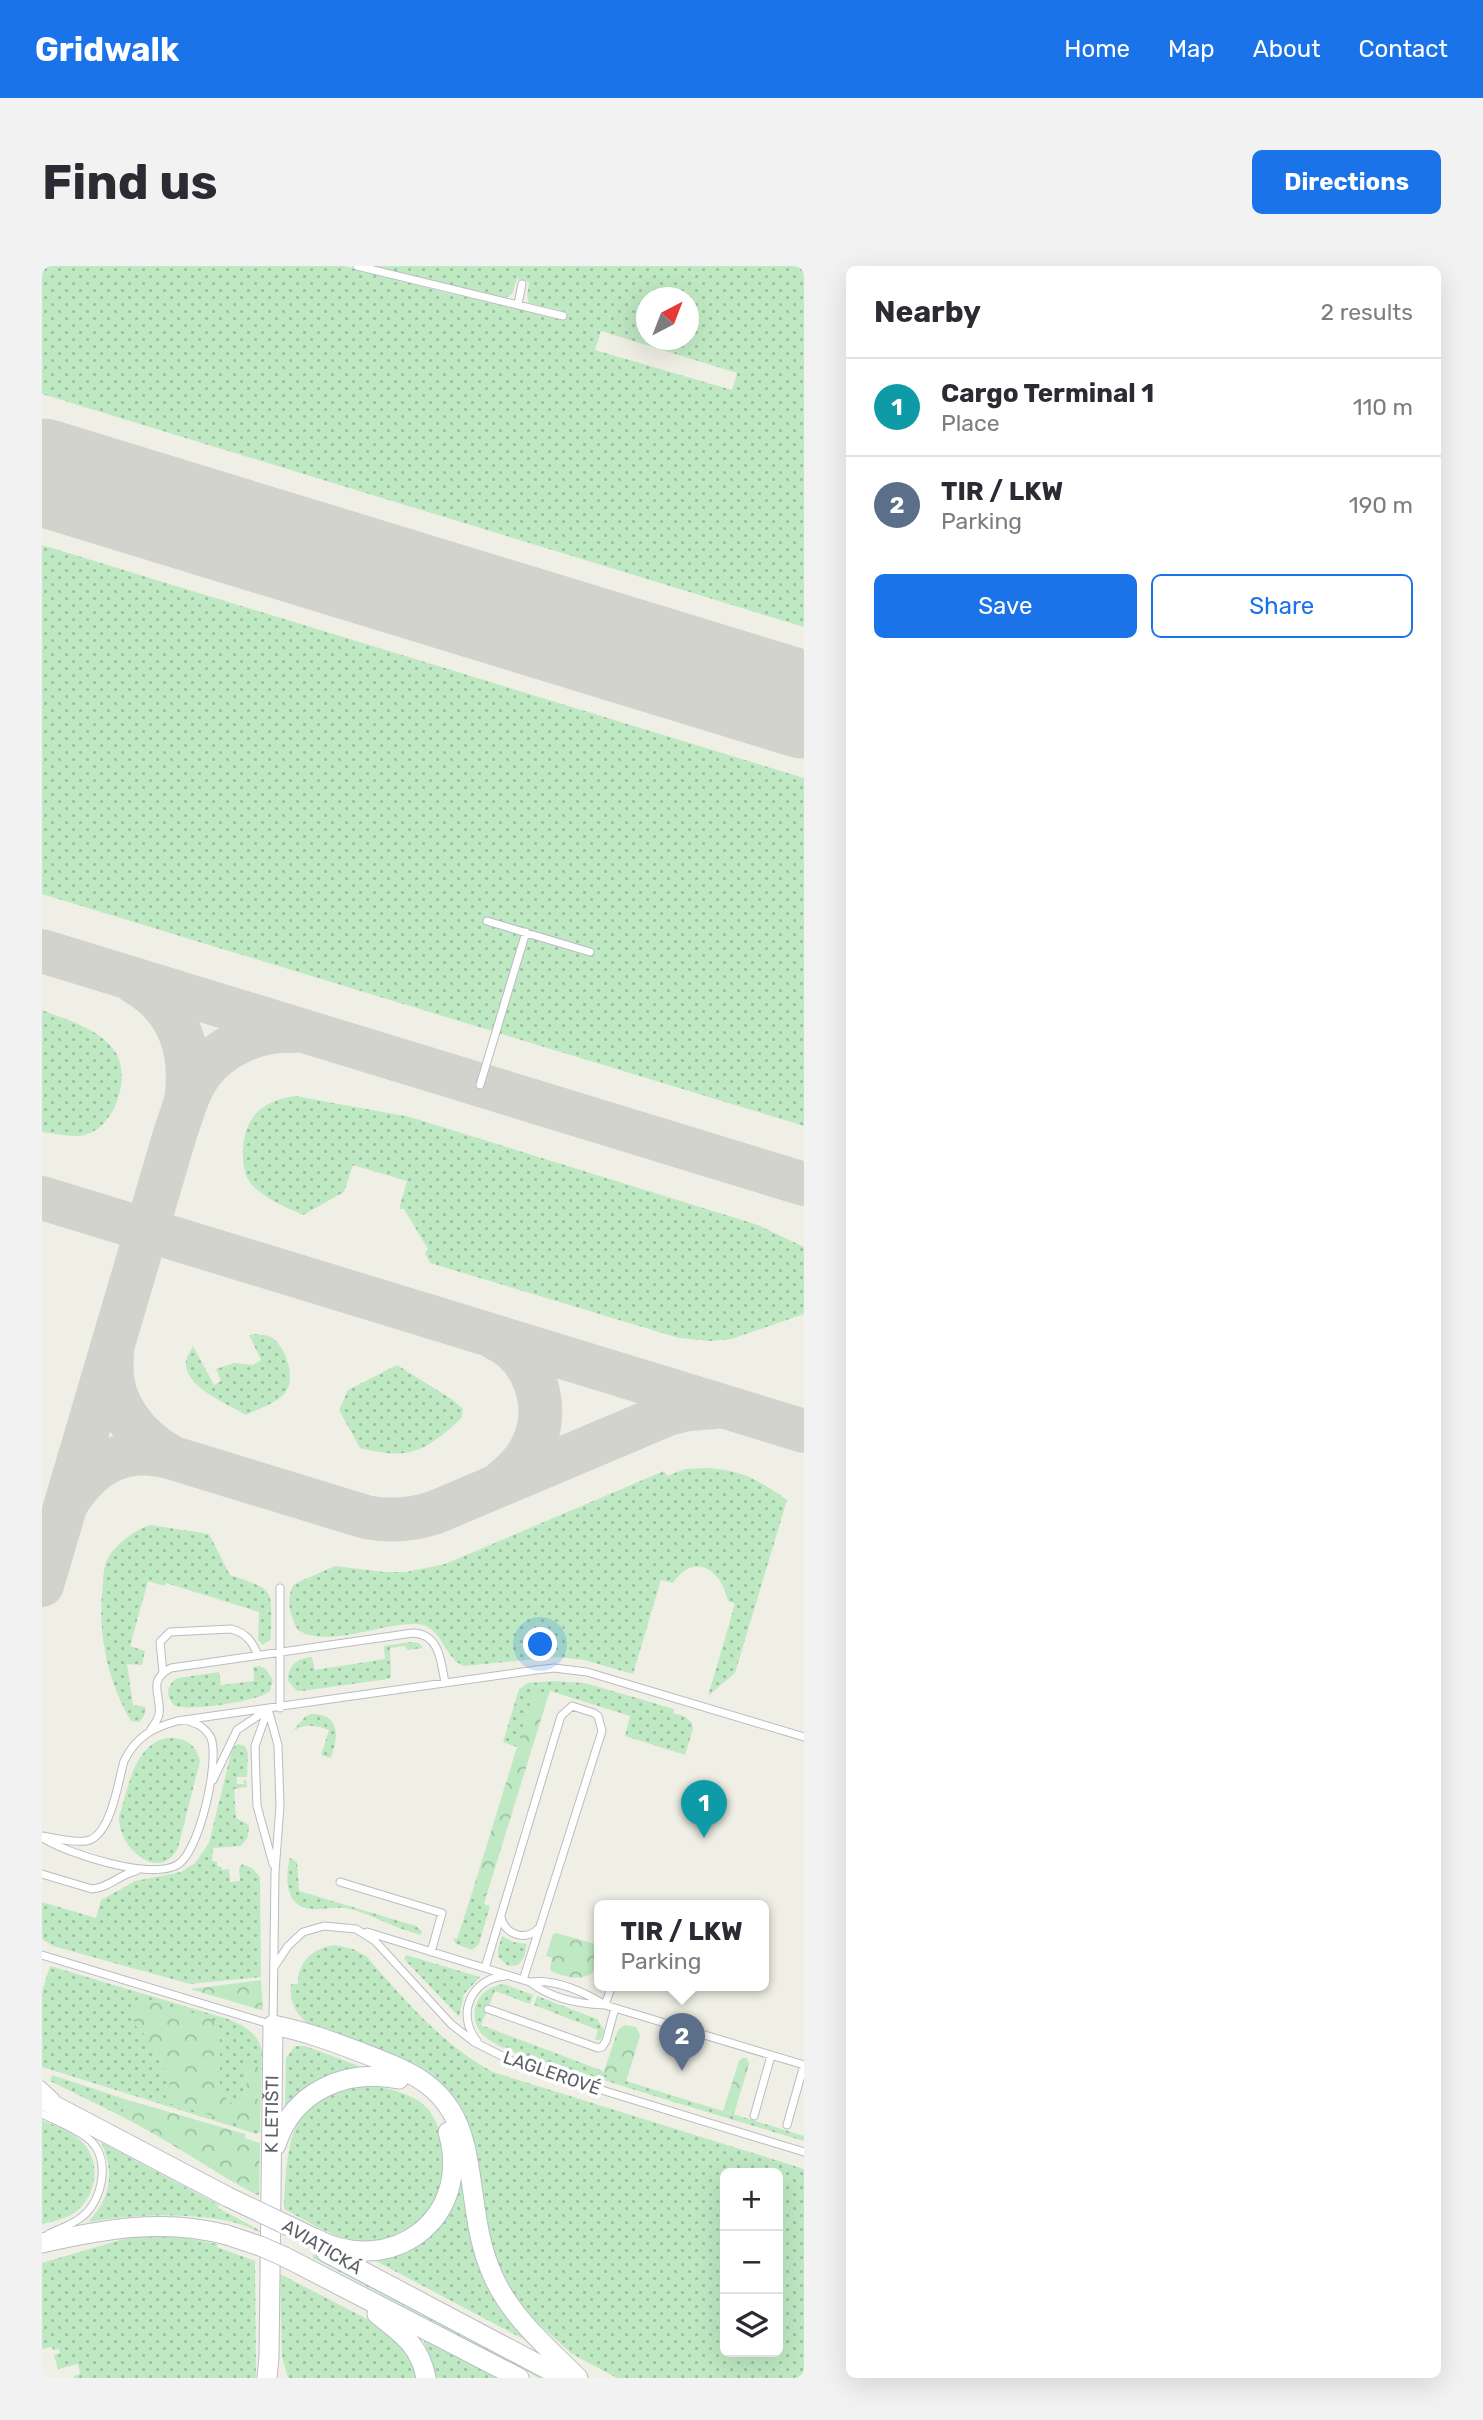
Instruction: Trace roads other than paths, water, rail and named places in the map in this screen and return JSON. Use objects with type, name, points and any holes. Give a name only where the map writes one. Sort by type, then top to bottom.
[{"type":"main road","points":[[273,2025],[300,2039],[372,2066],[423,2095],[441,2116],[447,2129],[453,2157],[453,2171],[443,2205],[421,2232],[382,2251],[340,2250],[314,2238]]},
{"type":"main road","points":[[273,2025],[304,2031],[403,2068],[427,2083],[446,2102],[462,2135],[481,2243],[501,2294],[523,2323],[578,2378]]},
{"type":"main road","name":"K LETIŠTI","points":[[267,2378],[273,2025]]},
{"type":"main road","points":[[272,2163],[284,2125],[310,2095],[346,2078],[373,2075],[399,2079]]},
{"type":"main road","name":"AVIATICKÁ","points":[[42,2099],[228,2197],[314,2238],[328,2254],[564,2378]]},
{"type":"main road","name":"AVIATICKÁ","points":[[42,2240],[111,2229],[161,2225],[198,2228],[227,2235],[269,2249],[519,2378]]},
{"type":"main road","points":[[340,2285],[414,2345],[426,2378]]},
{"type":"main road","name":"K LETIŠTI","points":[[269,2357],[278,2378]]},
{"type":"lane","points":[[357,266],[563,316]]},
{"type":"lane","points":[[518,304],[522,284]]},
{"type":"lane","points":[[487,920],[590,952]]},
{"type":"lane","points":[[480,1085],[526,932]]},
{"type":"lane","points":[[280,1588],[280,1708]]},
{"type":"lane","points":[[163,1673],[160,1642],[170,1632],[231,1629],[241,1632],[252,1642],[258,1655]]},
{"type":"lane","points":[[42,1837],[78,1841],[99,1834],[107,1821],[124,1760],[135,1743],[150,1730],[159,1714],[156,1686],[163,1673],[171,1668],[419,1633],[431,1640],[439,1652],[445,1683]]},
{"type":"lane","points":[[150,1730],[177,1721],[536,1670],[569,1669],[587,1672],[804,1737]]},
{"type":"lane","points":[[485,1968],[561,1716],[572,1706],[578,1707],[598,1716],[602,1731],[526,1981]]},
{"type":"lane","points":[[209,1788],[237,1730],[268,1709]]},
{"type":"lane","points":[[268,1709],[278,1745],[280,1796],[275,1871]]},
{"type":"lane","points":[[268,1709],[255,1746],[257,1806],[275,1871]]},
{"type":"lane","points":[[42,1874],[92,1889],[108,1885],[127,1873],[177,1865],[188,1854],[209,1788],[213,1762],[211,1738],[206,1731],[195,1723],[177,1721]]},
{"type":"lane","points":[[42,1837],[58,1847],[143,1870]]},
{"type":"lane","name":"K LETIŠTI","points":[[273,2025],[275,1871]]},
{"type":"lane","points":[[340,1882],[442,1913],[431,1952]]},
{"type":"lane","points":[[501,1913],[505,1928],[522,1936],[531,1935],[542,1925]]},
{"type":"lane","points":[[274,1967],[288,1946],[303,1933],[324,1926],[356,1929],[514,1977],[540,1990],[585,2005],[605,2005],[804,2066],[787,2125]]},
{"type":"lane","name":"LAGLEROVÉ","points":[[356,1929],[376,1941],[452,2024],[485,2048],[520,2065],[804,2152]]},
{"type":"lane","points":[[42,1955],[273,2025]]},
{"type":"lane","points":[[485,2048],[470,2031],[466,2015],[469,2000],[484,1982],[498,1977],[514,1977]]},
{"type":"lane","points":[[605,2005],[610,1991]]},
{"type":"lane","points":[[488,2009],[598,2048],[606,2041],[615,2008]]},
{"type":"lane","points":[[754,2116],[771,2056]]},
{"type":"lane","points":[[42,2085],[76,2116]]},
{"type":"lane","points":[[42,2114],[93,2143],[100,2159],[102,2176],[98,2194],[83,2216],[42,2240]]},
{"type":"place","name":"Cargo Terminal 1","points":[[704,1838]]},
{"type":"place","name":"TIR / LKW","points":[[682,2071]]}]
